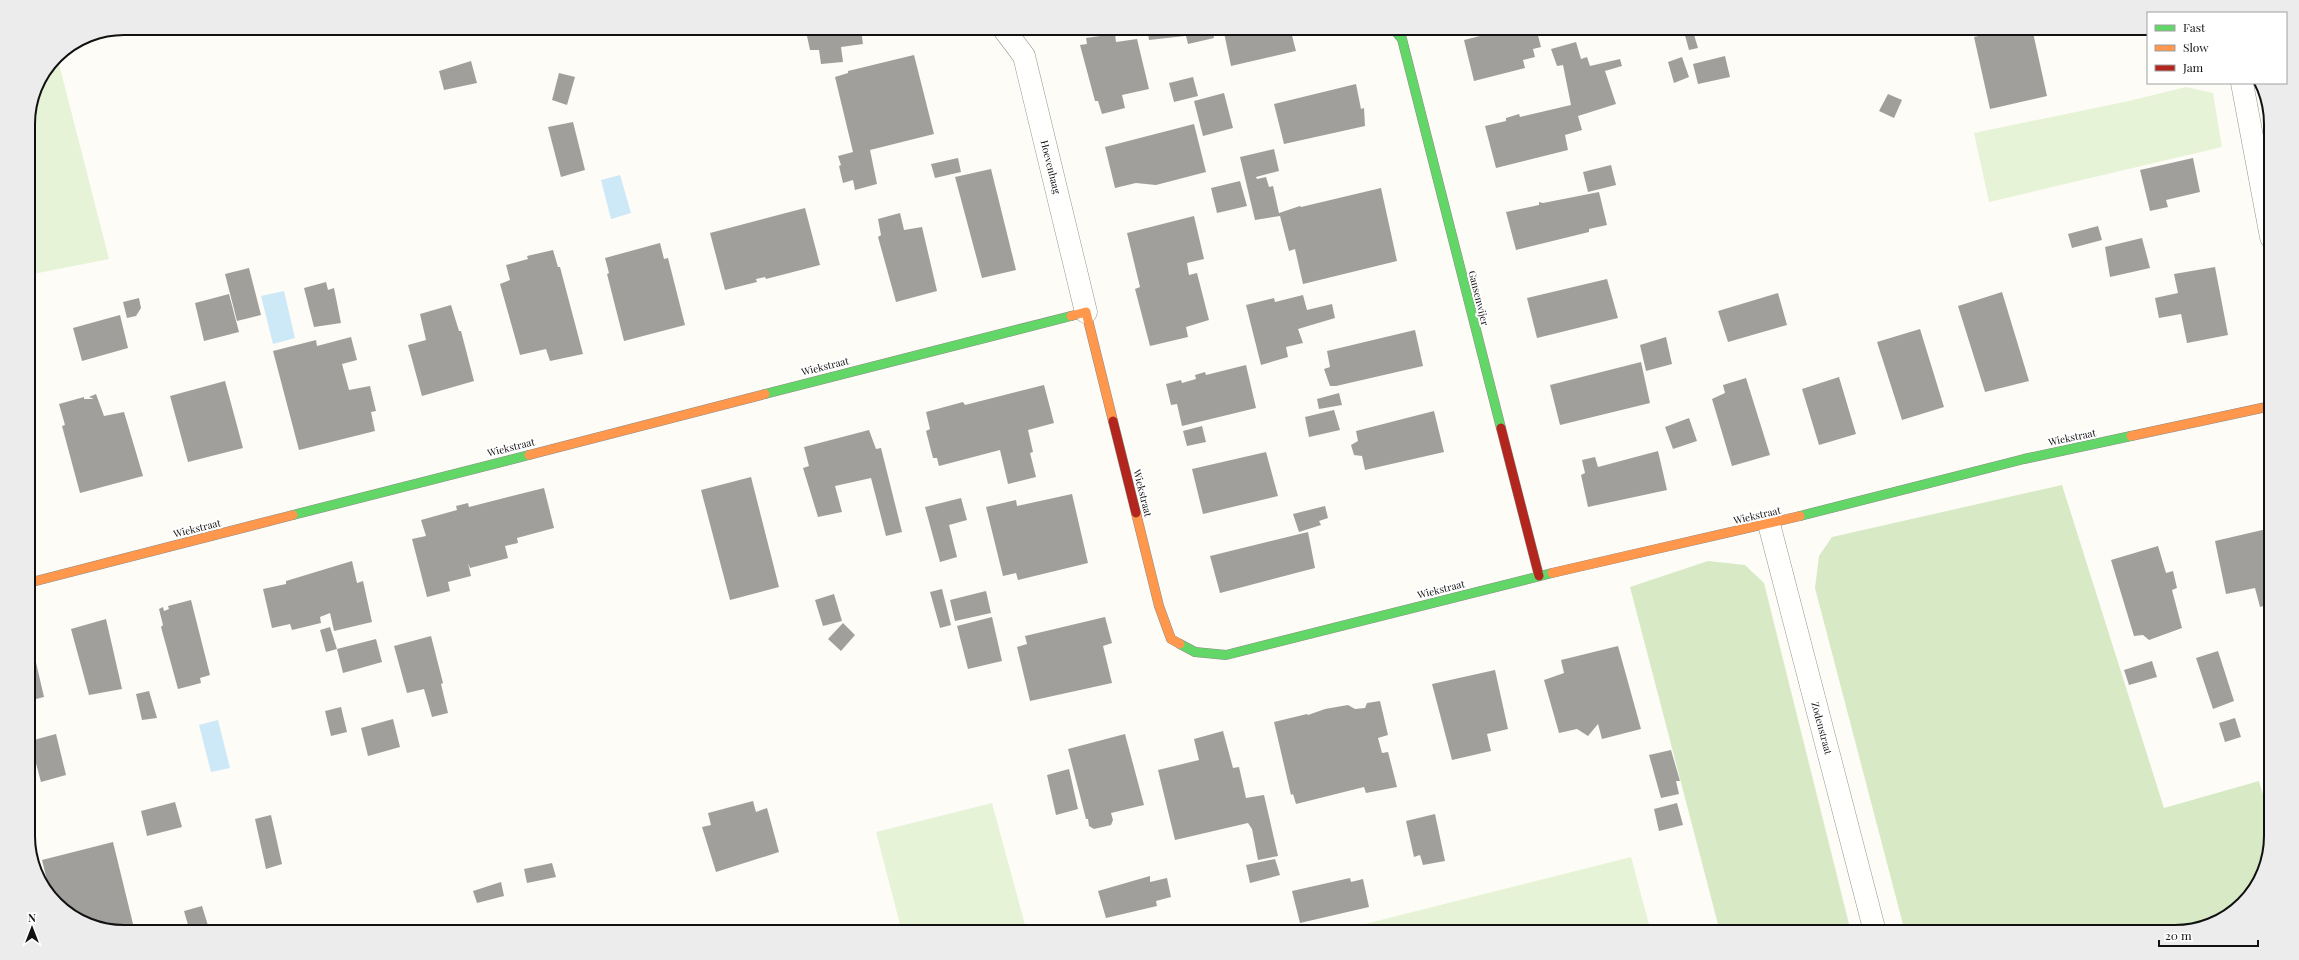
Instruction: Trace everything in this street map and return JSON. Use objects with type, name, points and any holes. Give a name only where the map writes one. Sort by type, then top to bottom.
[{"type":"street","name":"Hoevenhaag","points":[[1008,35],[1024,56],[1086,312]]},
{"type":"street","name":"Gansenwijer","points":[[1399,35],[1402,39],[1538,576]]},
{"type":"street","points":[[2242,84],[2264,200]]},
{"type":"street","name":"Wiekstraat","points":[[35,581],[1086,312],[1159,606],[1171,639],[1195,652],[1226,655],[1538,576],[1769,524],[2024,459],[2264,408]]},
{"type":"street","name":"Zodenstraat","points":[[1769,524],[1873,925]]},
{"type":"green space","points":[[59,63],[109,259],[35,274],[35,118],[38,101],[42,90]]},
{"type":"green space","points":[[2186,87],[2213,93],[2222,147],[1989,202],[1974,133],[2129,101]]},
{"type":"green space","points":[[2062,485],[2164,808],[2259,781],[2264,798],[2263,848],[2255,875],[2242,895],[2220,913],[2198,922],[2187,924],[1903,925],[1815,588],[1819,556],[1832,537]]},
{"type":"green space","points":[[1708,561],[1745,565],[1764,583],[1849,925],[1718,925],[1630,587]]},
{"type":"green space","points":[[992,803],[1025,925],[900,925],[876,832]]},
{"type":"green space","points":[[1631,857],[1649,925],[1362,925]]},
{"type":"water","points":[[620,175],[631,213],[611,219],[601,180]]},
{"type":"water","points":[[284,291],[295,338],[273,344],[261,296]]},
{"type":"water","points":[[218,720],[230,768],[211,772],[199,725]]},
{"type":"building","points":[[862,35],[863,44],[841,47],[843,62],[821,64],[819,50],[810,50],[807,36]]},
{"type":"building","points":[[1115,35],[1116,42],[1137,39],[1149,89],[1122,95],[1125,108],[1102,114],[1098,101],[1095,101],[1080,45],[1087,44],[1086,38]]},
{"type":"building","points":[[1148,35],[1185,36],[1149,40]]},
{"type":"building","points":[[1186,35],[1213,35],[1214,38],[1188,44]]},
{"type":"building","points":[[1224,35],[1292,35],[1296,51],[1231,66]]},
{"type":"building","points":[[1484,35],[1538,35],[1541,47],[1533,49],[1535,57],[1523,60],[1525,68],[1474,81],[1464,40]]},
{"type":"building","points":[[1685,35],[1694,35],[1698,48],[1689,50]]},
{"type":"building","points":[[1984,35],[2034,35],[2047,96],[1990,109],[1974,37]]},
{"type":"building","points":[[1576,42],[1581,59],[1587,57],[1590,66],[1620,59],[1622,66],[1598,73],[1605,71],[1616,104],[1578,116],[1582,130],[1565,135],[1568,150],[1496,168],[1485,126],[1506,121],[1506,118],[1519,114],[1520,117],[1571,105],[1563,65],[1557,66],[1551,49]]},
{"type":"building","points":[[914,55],[934,134],[870,150],[877,184],[855,190],[853,180],[843,183],[839,166],[841,165],[838,156],[853,152],[835,77],[848,73],[848,71]]},
{"type":"building","points":[[1725,56],[1730,77],[1698,84],[1693,64]]},
{"type":"building","points":[[1682,57],[1689,77],[1674,83],[1668,62]]},
{"type":"building","points":[[471,61],[477,83],[444,90],[439,71]]},
{"type":"building","points":[[559,73],[575,77],[567,105],[552,100]]},
{"type":"building","points":[[1193,77],[1198,96],[1174,102],[1169,83]]},
{"type":"building","points":[[1356,84],[1361,109],[1364,108],[1365,126],[1284,144],[1274,104]]},
{"type":"building","points":[[1224,93],[1233,128],[1203,136],[1194,101]]},
{"type":"building","points":[[1888,94],[1902,100],[1894,118],[1879,111]]},
{"type":"building","points":[[573,122],[585,170],[561,177],[548,127]]},
{"type":"building","points":[[1194,124],[1206,172],[1156,185],[1136,183],[1115,188],[1105,147]]},
{"type":"building","points":[[1274,149],[1279,171],[1256,177],[1257,179],[1266,177],[1269,187],[1273,186],[1279,213],[1300,206],[1381,188],[1397,261],[1303,284],[1295,249],[1289,251],[1280,216],[1255,220],[1240,157]]},
{"type":"building","points":[[958,158],[961,172],[935,178],[931,164]]},
{"type":"building","points":[[2193,158],[2200,192],[2166,200],[2168,207],[2150,211],[2140,170]]},
{"type":"building","points":[[1611,165],[1616,185],[1588,192],[1583,172]]},
{"type":"building","points":[[991,169],[1016,270],[982,278],[955,177]]},
{"type":"building","points":[[1240,181],[1247,206],[1217,213],[1211,188]]},
{"type":"building","points":[[1599,192],[1607,225],[1589,229],[1589,232],[1516,250],[1506,212],[1539,205],[1539,202],[1543,203]]},
{"type":"building","points":[[805,208],[820,265],[766,279],[765,277],[756,279],[757,282],[725,290],[710,233]]},
{"type":"building","points":[[900,213],[904,230],[922,227],[937,291],[896,302],[878,237],[881,235],[878,219]]},
{"type":"building","points":[[1194,216],[1204,259],[1187,263],[1189,275],[1197,273],[1209,320],[1186,327],[1188,337],[1150,346],[1135,289],[1140,287],[1127,233]]},
{"type":"building","points":[[2098,226],[2102,240],[2072,248],[2068,234]]},
{"type":"building","points":[[2142,238],[2150,268],[2110,277],[2105,247]]},
{"type":"building","points":[[660,243],[664,259],[668,258],[685,325],[624,341],[607,274],[609,273],[605,258]]},
{"type":"building","points":[[553,250],[558,267],[560,267],[583,354],[550,361],[546,349],[520,355],[500,284],[510,280],[506,265],[528,259],[527,256]]},
{"type":"building","points":[[2215,267],[2228,335],[2187,343],[2181,314],[2159,318],[2155,298],[2178,293],[2174,274]]},
{"type":"building","points":[[249,268],[261,315],[237,321],[225,274]]},
{"type":"building","points":[[1607,279],[1618,318],[1537,338],[1527,298]]},
{"type":"building","points":[[326,282],[328,290],[334,288],[341,323],[314,327],[304,288]]},
{"type":"building","points":[[2002,292],[2029,381],[1985,392],[1958,306]]},
{"type":"building","points":[[1778,293],[1787,325],[1728,342],[1718,311]]},
{"type":"building","points":[[229,294],[239,332],[204,341],[195,303]]},
{"type":"building","points":[[1303,295],[1307,310],[1332,304],[1335,318],[1298,329],[1303,343],[1286,347],[1288,357],[1261,365],[1246,305],[1274,298],[1275,302]]},
{"type":"building","points":[[139,298],[141,308],[136,316],[127,318],[123,302]]},
{"type":"building","points":[[451,305],[459,331],[461,331],[474,381],[422,396],[408,345],[426,340],[420,314]]},
{"type":"building","points":[[120,315],[128,348],[82,361],[73,328]]},
{"type":"building","points":[[1920,329],[1944,407],[1902,420],[1877,342]]},
{"type":"building","points":[[1415,330],[1423,366],[1336,386],[1330,386],[1324,369],[1330,367],[1327,351]]},
{"type":"building","points":[[351,337],[357,360],[342,364],[349,390],[370,386],[376,411],[371,412],[375,431],[299,450],[273,351],[316,340],[317,346]]},
{"type":"building","points":[[1666,337],[1672,364],[1646,371],[1640,345]]},
{"type":"building","points":[[1641,362],[1650,403],[1560,425],[1550,385]]},
{"type":"building","points":[[1246,365],[1256,408],[1182,426],[1177,404],[1171,405],[1166,384],[1181,380],[1182,383],[1196,379],[1195,375],[1205,372],[1206,375]]},
{"type":"building","points":[[1839,377],[1856,434],[1819,445],[1802,389]]},
{"type":"building","points":[[1746,378],[1770,455],[1732,466],[1712,399],[1725,393],[1723,385]]},
{"type":"building","points":[[225,381],[243,448],[188,462],[170,396]]},
{"type":"building","points":[[1044,385],[1054,423],[1028,430],[1033,452],[1030,453],[1036,477],[1008,484],[1000,450],[939,466],[937,458],[933,458],[926,431],[930,429],[926,412],[963,402],[965,405]]},
{"type":"building","points":[[1339,393],[1342,405],[1319,409],[1317,399]]},
{"type":"building","points":[[96,394],[104,416],[124,412],[143,476],[80,493],[62,426],[65,425],[59,404],[84,397],[84,399],[94,399],[89,397]]},
{"type":"building","points":[[1334,410],[1340,430],[1309,437],[1305,417]]},
{"type":"building","points":[[1434,411],[1444,452],[1365,470],[1362,456],[1354,455],[1351,445],[1358,441],[1356,431]]},
{"type":"building","points":[[1689,418],[1697,441],[1673,449],[1665,427]]},
{"type":"building","points":[[1202,426],[1206,442],[1187,446],[1183,431]]},
{"type":"building","points":[[869,430],[876,449],[881,448],[902,532],[886,536],[871,478],[835,486],[842,512],[818,517],[803,468],[809,466],[804,447]]},
{"type":"building","points":[[1658,451],[1667,490],[1588,507],[1581,475],[1585,473],[1582,460],[1595,457],[1598,467]]},
{"type":"building","points":[[1266,452],[1278,496],[1203,514],[1192,469]]},
{"type":"building","points":[[751,477],[779,587],[730,600],[701,490]]},
{"type":"building","points":[[544,488],[554,528],[517,538],[518,543],[505,546],[508,558],[470,568],[468,563],[471,576],[448,582],[450,591],[427,597],[412,539],[426,536],[421,520],[457,510],[456,506],[468,503],[469,507]]},
{"type":"building","points":[[1072,494],[1088,563],[1018,580],[1016,573],[1003,576],[986,507],[1016,500],[1017,506]]},
{"type":"building","points":[[961,498],[967,520],[949,525],[957,557],[940,562],[925,507]]},
{"type":"building","points":[[1325,506],[1328,518],[1319,521],[1321,525],[1299,532],[1293,514]]},
{"type":"building","points":[[2264,530],[2264,606],[2260,607],[2255,588],[2226,594],[2215,541]]},
{"type":"building","points":[[1308,532],[1315,568],[1220,593],[1210,556]]},
{"type":"building","points":[[2158,546],[2166,573],[2173,571],[2177,588],[2172,590],[2182,628],[2149,640],[2143,635],[2134,636],[2111,560]]},
{"type":"building","points":[[352,561],[357,583],[363,581],[372,622],[334,631],[330,613],[320,617],[321,623],[292,630],[290,624],[272,628],[263,589],[286,584],[286,581]]},
{"type":"building","points":[[942,589],[951,625],[940,628],[930,592]]},
{"type":"building","points":[[986,591],[991,613],[955,621],[950,600]]},
{"type":"building","points":[[834,594],[842,621],[823,626],[815,600]]},
{"type":"building","points":[[191,600],[210,675],[200,678],[201,683],[178,689],[161,627],[163,625],[159,609],[163,607],[164,611],[169,609],[168,606]]},
{"type":"building","points":[[992,617],[1002,661],[968,669],[957,626]]},
{"type":"building","points":[[1105,617],[1112,643],[1103,646],[1112,683],[1030,701],[1017,647],[1027,644],[1025,636]]},
{"type":"building","points":[[106,619],[122,689],[89,695],[71,629]]},
{"type":"building","points":[[843,623],[855,635],[841,651],[828,639]]},
{"type":"building","points":[[330,627],[337,649],[326,652],[320,630]]},
{"type":"building","points":[[431,636],[443,683],[441,684],[448,713],[432,717],[424,689],[407,693],[394,646]]},
{"type":"building","points":[[376,639],[382,662],[343,673],[337,649]]},
{"type":"building","points":[[1618,646],[1641,729],[1602,739],[1598,724],[1588,736],[1577,729],[1559,733],[1544,680],[1564,673],[1561,660]]},
{"type":"building","points":[[2218,651],[2234,701],[2213,709],[2196,658]]},
{"type":"building","points":[[35,658],[44,697],[35,699]]},
{"type":"building","points":[[2152,661],[2157,677],[2129,685],[2124,670]]},
{"type":"building","points":[[1495,670],[1508,729],[1487,734],[1491,751],[1452,760],[1432,684]]},
{"type":"building","points":[[149,691],[157,718],[142,720],[136,694]]},
{"type":"building","points":[[1380,701],[1388,735],[1378,738],[1382,753],[1388,752],[1397,787],[1366,793],[1364,787],[1296,804],[1293,794],[1291,795],[1274,722],[1308,715],[1325,709],[1348,705],[1355,709],[1365,708],[1367,703]]},
{"type":"building","points":[[341,707],[347,732],[331,736],[325,711]]},
{"type":"building","points":[[2235,718],[2241,737],[2225,742],[2219,723]]},
{"type":"building","points":[[393,719],[400,747],[368,756],[361,728]]},
{"type":"building","points":[[1223,731],[1233,768],[1239,767],[1246,798],[1264,795],[1278,856],[1258,860],[1252,829],[1248,823],[1175,840],[1158,770],[1199,760],[1194,739]]},
{"type":"building","points":[[56,734],[66,775],[41,782],[35,760],[35,740]]},
{"type":"building","points":[[1125,734],[1144,805],[1111,813],[1113,820],[1111,825],[1094,829],[1089,826],[1088,819],[1086,819],[1068,749]]},
{"type":"building","points":[[1671,750],[1680,781],[1676,781],[1679,794],[1661,798],[1649,755]]},
{"type":"building","points":[[1069,769],[1078,809],[1056,815],[1047,775]]},
{"type":"building","points":[[753,801],[756,812],[767,808],[779,852],[716,872],[702,827],[711,825],[708,813]]},
{"type":"building","points":[[175,802],[182,827],[147,836],[141,811]]},
{"type":"building","points":[[1677,803],[1683,825],[1659,831],[1654,809]]},
{"type":"building","points":[[1435,814],[1445,861],[1423,865],[1420,855],[1414,857],[1406,821]]},
{"type":"building","points":[[271,815],[282,864],[266,869],[255,819]]},
{"type":"building","points":[[113,842],[133,925],[101,922],[79,913],[70,907],[53,890],[47,880],[42,860]]},
{"type":"building","points":[[1275,859],[1280,875],[1250,883],[1246,865]]},
{"type":"building","points":[[552,863],[556,877],[527,883],[524,869]]},
{"type":"building","points":[[1150,876],[1150,882],[1167,878],[1171,897],[1156,901],[1157,906],[1106,918],[1098,891]]},
{"type":"building","points":[[1350,878],[1351,882],[1363,879],[1369,907],[1300,923],[1292,891]]},
{"type":"building","points":[[501,882],[504,896],[477,903],[473,891]]},
{"type":"building","points":[[202,906],[208,925],[188,925],[184,911]]},
{"type":"traffic: fast","points":[[1399,35],[1402,39],[1501,428]]},
{"type":"traffic: fast","points":[[765,394],[1071,316]]},
{"type":"traffic: fast","points":[[1800,516],[2024,459],[2131,436]]},
{"type":"traffic: fast","points":[[293,515],[529,455]]},
{"type":"traffic: fast","points":[[1180,644],[1195,652],[1226,655],[1552,573]]},
{"type":"traffic: slow","points":[[1071,316],[1086,312],[1113,421]]},
{"type":"traffic: slow","points":[[529,455],[765,394]]},
{"type":"traffic: slow","points":[[2131,436],[2264,408]]},
{"type":"traffic: slow","points":[[1136,513],[1159,606],[1171,639],[1180,644]]},
{"type":"traffic: slow","points":[[35,581],[293,515]]},
{"type":"traffic: slow","points":[[1552,573],[1800,516]]},
{"type":"traffic: jam","points":[[1113,421],[1136,513]]},
{"type":"traffic: jam","points":[[1501,428],[1539,576]]}]
